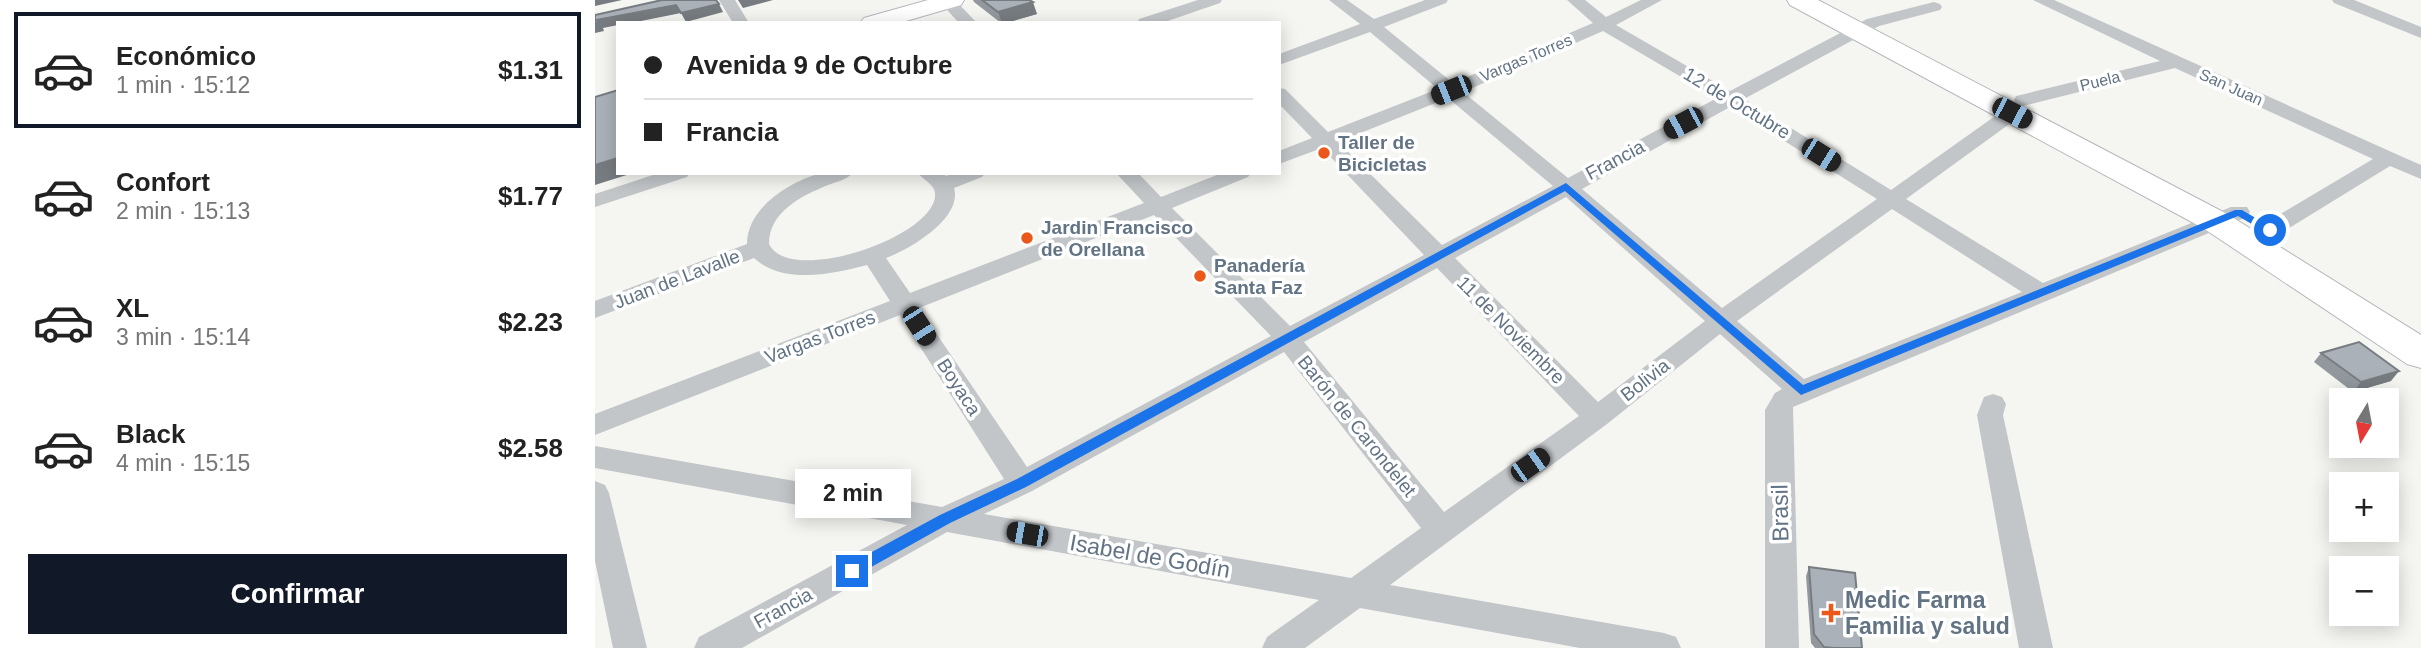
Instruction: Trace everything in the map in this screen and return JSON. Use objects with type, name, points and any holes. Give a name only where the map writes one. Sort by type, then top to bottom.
[{"type":"main road","points":[[1798,0],[1865,26],[2227,216],[2421,354]]},
{"type":"main road","points":[[1829,0],[1865,26]]},
{"type":"main road","points":[[882,21],[956,8]]},
{"type":"main road","points":[[2227,216],[2270,230],[2421,326]]},
{"type":"street","points":[[727,0],[740,21]]},
{"type":"street","points":[[1149,21],[1181,4],[1214,0]]},
{"type":"street","points":[[1337,0],[1372,24],[1566,186],[1801,391],[2227,216]]},
{"type":"street","points":[[1281,59],[1440,0]]},
{"type":"street","name":"12 de Octubre","points":[[1575,0],[1605,25],[1729,98],[2043,293]]},
{"type":"street","name":"Vargas Torres","points":[[1281,157],[1451,90],[1605,25],[1654,0]]},
{"type":"street","name":"San Juan","points":[[2041,0],[2421,173]]},
{"type":"street","points":[[2340,0],[2421,33]]},
{"type":"street","points":[[1181,4],[1201,21]]},
{"type":"street","name":"Francia","points":[[711,648],[945,519],[1022,483],[1286,337],[1865,26],[1934,7]]},
{"type":"street","name":"Puela","points":[[2018,106],[2176,62]]},
{"type":"street","name":"11 de Noviembre","points":[[1281,95],[1597,417]]},
{"type":"street","name":"Bolivia","points":[[1279,648],[1597,417],[1722,320],[2018,106]]},
{"type":"street","points":[[2270,230],[2389,158]]},
{"type":"street","points":[[595,201],[674,175]]},
{"type":"street","points":[[835,175],[791,195],[773,208],[762,222],[756,236],[758,248],[774,261],[800,267],[824,267],[873,256],[897,246],[932,221],[941,208],[944,195],[935,179],[962,175]]},
{"type":"street","name":"Barón de Carondelet","points":[[1128,175],[1286,337],[1440,529]]},
{"type":"street","name":"Vargas Torres","points":[[595,425],[1236,175]]},
{"type":"street","name":"Juan de Lavalle","points":[[595,310],[758,248]]},
{"type":"street","name":"Boyaca","points":[[873,256],[1022,483]]},
{"type":"street","name":"Brasil","points":[[1782,648],[1778,410],[1784,400],[1801,391]]},
{"type":"street","points":[[1993,404],[1990,415],[2036,648]]},
{"type":"street","name":"Isabel de Godín","points":[[595,457],[1664,648]]},
{"type":"street","points":[[595,493],[630,648]]},
{"type":"building","points":[[662,0],[716,0],[719,4],[681,13],[676,5],[597,20],[599,22],[595,23],[595,15]]},
{"type":"building","points":[[982,0],[1029,0],[1033,2],[998,12]]},
{"type":"building","points":[[616,91],[616,159],[595,165],[595,97]]},
{"type":"building","points":[[2359,342],[2399,371],[2361,382],[2321,353]]},
{"type":"building","name":"Medic Farma Familia y salud","points":[[1809,567],[1855,573],[1862,648],[1824,647],[1814,634]]},
{"type":"place","name":"Taller de Bicicletas","points":[[1324,153]]},
{"type":"place","name":"Jardin Francisco de Orellana","points":[[1027,238]]},
{"type":"place","name":"Panadería Santa Faz","points":[[1200,276]]},
{"type":"place","name":"Medic Farma Familia y salud","points":[[1831,613]]},
{"type":"route","points":[[852,571],[945,519],[1022,483],[1566,186],[1801,391],[2239,212],[2270,230]]}]
